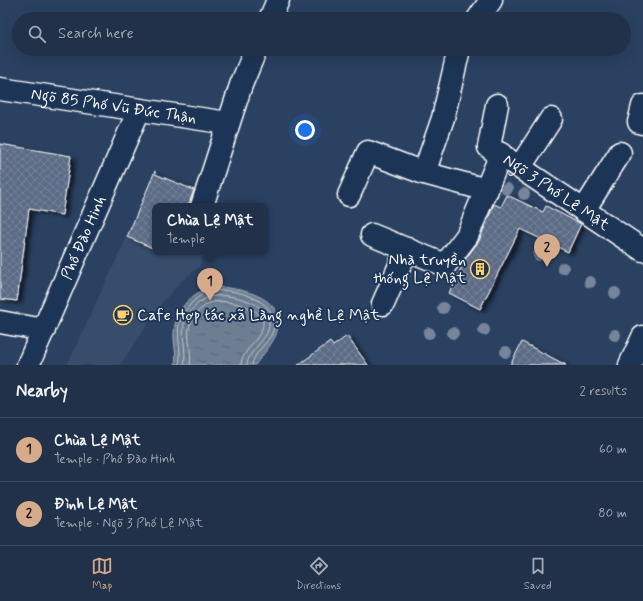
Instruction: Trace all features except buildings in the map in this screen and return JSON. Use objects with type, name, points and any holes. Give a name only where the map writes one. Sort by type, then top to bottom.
[{"type":"street","points":[[273,12],[278,0]]},
{"type":"street","points":[[203,203],[228,123],[253,56]]},
{"type":"street","points":[[424,173],[443,118],[457,56]]},
{"type":"street","name":"Ngõ 85 Phố Vũ Đức Thận","points":[[0,89],[228,123]]},
{"type":"street","points":[[497,105],[489,147],[501,154]]},
{"type":"street","points":[[643,106],[639,122],[643,123]]},
{"type":"street","name":"Phố Đào Hinh","points":[[28,365],[139,110]]},
{"type":"street","points":[[520,167],[551,119]]},
{"type":"street","points":[[349,195],[368,152],[424,173],[487,190]]},
{"type":"street","points":[[584,210],[620,153]]},
{"type":"street","name":"Ngõ 3 Phố Lệ Mật","points":[[372,235],[445,265],[466,236],[487,190],[501,154],[643,250]]},
{"type":"street","points":[[383,304],[407,249]]},
{"type":"street","points":[[0,322],[44,330]]},
{"type":"street","points":[[630,365],[643,337]]},
{"type":"shaded area","name":"Cafe Hợp tác xã Làng nghề Lệ Mật","points":[[127,237],[152,248],[152,255],[204,255],[199,267],[182,281],[165,299],[120,365],[67,365]]},
{"type":"water","points":[[213,287],[223,287],[245,291],[256,295],[274,308],[278,317],[278,328],[268,348],[255,365],[175,365],[174,328],[176,319],[184,304],[190,298],[197,293]]},
{"type":"place","name":"Đình Lệ Mật","points":[[547,267]]},
{"type":"place","name":"Nhà truyền thống Lệ Mật","points":[[480,269]]},
{"type":"place","name":"Chùa Lệ Mật","points":[[210,301]]},
{"type":"place","name":"Cafe Hợp tác xã Làng nghề Lệ Mật","points":[[123,315]]}]
